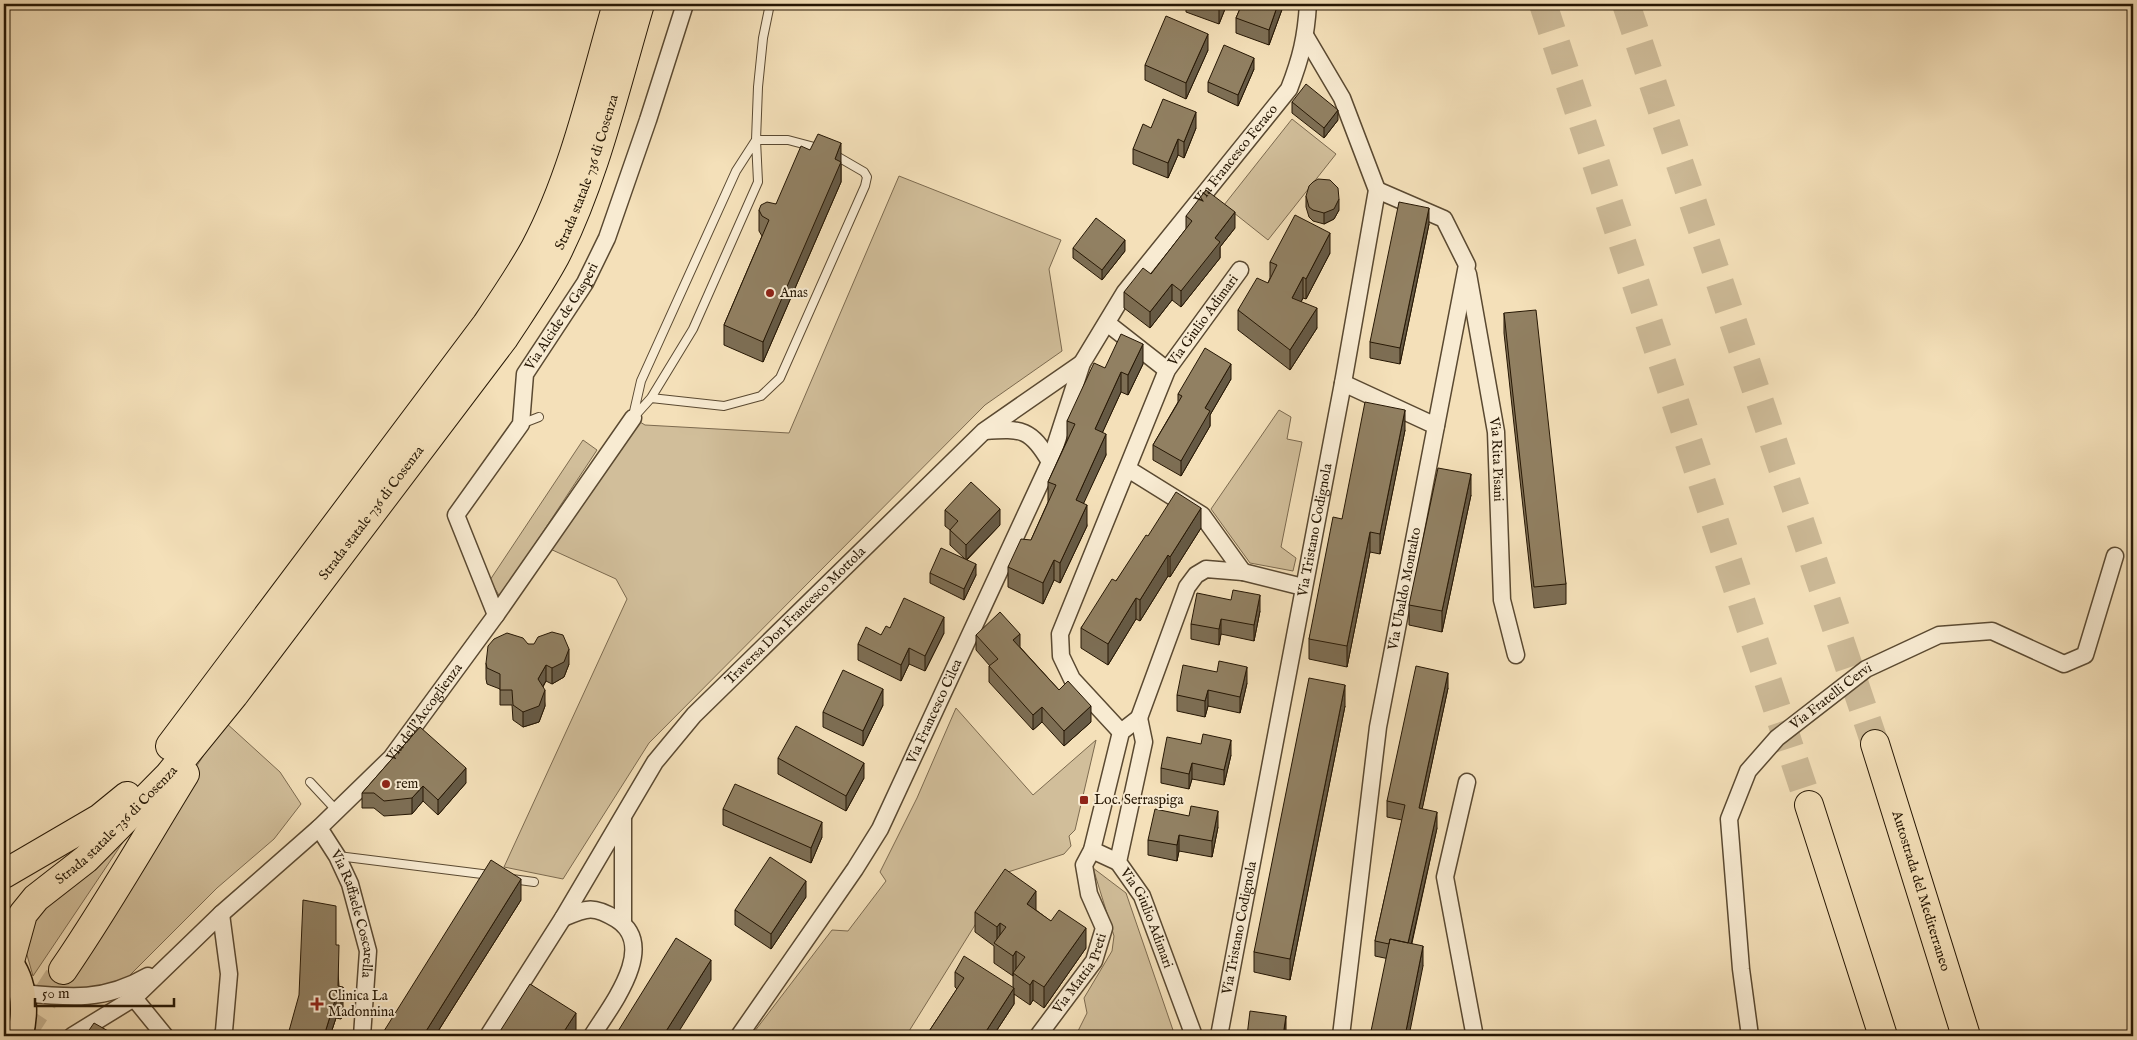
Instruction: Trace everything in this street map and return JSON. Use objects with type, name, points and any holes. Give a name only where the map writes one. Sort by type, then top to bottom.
[{"type":"highway","name":"Strada statale 736 di Cosenza","points":[[4,874],[100,818],[127,796],[156,763],[486,325],[535,247],[554,207],[572,157],[617,4]]},
{"type":"highway","name":"Strada statale 736 di Cosenza","points":[[7,958],[23,914],[36,898],[86,859],[169,775],[234,695],[504,338],[555,257],[574,215],[640,4]]},
{"type":"highway","points":[[63,970],[103,912],[123,874],[234,695]]},
{"type":"highway","name":"Autostrada del Mediterraneo","points":[[1875,744],[1966,1036]]},
{"type":"highway","points":[[1809,805],[1884,1036]]},
{"type":"main road","points":[[7,958],[18,976],[23,993],[24,1020],[20,1036]]},
{"type":"street","name":"Via Alcide de Gasperi","points":[[521,424],[525,374],[585,283],[607,238],[648,120],[685,4]]},
{"type":"street","name":"Via Francesco Feraco","points":[[1082,362],[1124,292],[1288,89],[1306,37],[1308,4]]},
{"type":"street","points":[[1306,37],[1342,98],[1377,190],[1444,219],[1466,265]]},
{"type":"street","name":"Via Tristano Codignola","points":[[1219,1036],[1343,383],[1377,190]]},
{"type":"street","name":"Via Ubaldo Montalto","points":[[1341,1036],[1378,727],[1466,265]]},
{"type":"street","name":"Via Rita Pisani","points":[[1466,265],[1496,432],[1502,600],[1516,654]]},
{"type":"street","name":"Via Giulio Adimari","points":[[1121,732],[1072,679],[1060,656],[1060,634],[1167,370],[1240,270]]},
{"type":"street","name":"Via Giulio Adimari","points":[[1107,323],[1167,370]]},
{"type":"street","name":"Traversa Don Francesco Mottola","points":[[563,918],[655,762],[694,715],[984,431],[1082,362]]},
{"type":"street","name":"Via Francesco Cilea","points":[[739,1036],[850,877],[880,829],[1050,462],[1082,362]]},
{"type":"street","points":[[1343,383],[1436,426]]},
{"type":"street","name":"Via dell'Accoglienza","points":[[72,1036],[134,998],[221,914],[319,828],[391,758],[496,615],[633,418]]},
{"type":"street","points":[[496,615],[456,515],[521,424]]},
{"type":"street","points":[[984,431],[1013,429],[1030,435],[1039,444],[1050,462]]},
{"type":"street","points":[[1128,469],[1202,515],[1243,572]]},
{"type":"street","name":"Via Fratelli Cervi","points":[[1750,1036],[1741,969],[1729,819],[1748,771],[1777,738],[1866,669],[1939,635],[1992,631],[2064,664],[2086,655],[2115,556]]},
{"type":"street","points":[[1121,732],[1139,718],[1187,587],[1196,576],[1206,569],[1243,572],[1303,587]]},
{"type":"street","name":"Via Giulio Adimari","points":[[1139,718],[1144,742],[1118,862],[1142,896],[1194,1036]]},
{"type":"street","name":"Via Mattia Preti","points":[[1038,1036],[1094,961],[1104,928],[1089,894],[1084,865],[1092,850],[1121,732]]},
{"type":"street","points":[[1467,782],[1445,877],[1474,1032],[1472,1036]]},
{"type":"street","points":[[592,1036],[629,976],[633,961],[633,946],[622,923],[623,819]]},
{"type":"street","name":"Via Raffaele Coscarella","points":[[319,828],[337,856],[350,884],[368,950],[362,1036]]},
{"type":"street","points":[[1092,850],[1118,862]]},
{"type":"street","points":[[488,1036],[563,918],[584,910],[601,910],[622,923]]},
{"type":"street","points":[[221,914],[229,974],[222,1036]]},
{"type":"street","name":"Via dell'Accoglienza","points":[[23,993],[91,997],[128,987],[168,965]]},
{"type":"street","points":[[134,998],[165,1036]]},
{"type":"lane","points":[[633,418],[651,398],[693,329],[758,182],[756,140],[758,87],[763,38],[770,4]]},
{"type":"lane","points":[[651,398],[724,406],[761,396],[780,378],[865,186],[867,177],[860,168],[818,147],[788,140],[756,140]]},
{"type":"lane","points":[[633,418],[641,381],[736,171],[756,140]]},
{"type":"lane","points":[[521,424],[539,417]]},
{"type":"lane","points":[[310,782],[336,811]]},
{"type":"lane","points":[[337,856],[496,876]]},
{"type":"lane","points":[[506,878],[534,882]]},
{"type":"shaded area","points":[[1292,119],[1336,154],[1268,240],[1224,205]]},
{"type":"shaded area","points":[[899,176],[1061,240],[1049,269],[1062,351],[985,405],[649,743],[563,879],[504,867],[627,599],[616,579],[548,548],[635,419],[645,425],[789,433]]},
{"type":"shaded area","points":[[1279,410],[1291,417],[1287,439],[1302,442],[1281,547],[1296,558],[1293,571],[1250,563],[1211,509]]},
{"type":"shaded area","points":[[583,440],[597,450],[500,597],[490,580]]},
{"type":"shaded area","points":[[956,708],[1033,795],[1096,740],[1075,830],[1069,836],[1071,846],[1064,854],[1008,872],[906,1036],[751,1036],[832,930],[848,931],[886,881],[880,872],[917,798]]},
{"type":"shaded area","points":[[225,722],[280,772],[301,804],[274,839],[217,888],[122,983],[87,991],[55,987]]},
{"type":"shaded area","points":[[123,842],[33,976],[23,941],[24,928],[102,848]]},
{"type":"shaded area","points":[[1093,868],[1126,893],[1175,1036],[1082,1036],[1077,1033],[1087,1013],[1084,998],[1112,951],[1114,936]]},
{"type":"building","points":[[1206,4],[1221,4],[1219,9]]},
{"type":"building","points":[[1242,4],[1278,4],[1269,30],[1236,18]]},
{"type":"building","points":[[1166,16],[1208,34],[1186,83],[1145,65]]},
{"type":"building","points":[[1224,45],[1254,58],[1238,95],[1208,82]]},
{"type":"building","points":[[1306,84],[1338,110],[1324,128],[1292,102]]},
{"type":"building","points":[[1163,99],[1196,112],[1184,142],[1178,139],[1168,163],[1133,149],[1143,124],[1151,128]]},
{"type":"building","name":"Anas","points":[[818,134],[841,143],[835,159],[841,162],[763,342],[724,325],[769,220],[762,216],[759,210],[761,205],[767,202],[776,204],[801,146],[810,150]]},
{"type":"building","points":[[1318,179],[1330,180],[1338,188],[1339,199],[1334,209],[1324,213],[1309,207],[1306,196],[1309,186]]},
{"type":"building","points":[[1206,190],[1235,212],[1215,238],[1220,242],[1181,291],[1172,284],[1150,312],[1124,292],[1143,268],[1151,274],[1192,221],[1186,216]]},
{"type":"building","points":[[1399,202],[1429,208],[1400,348],[1370,342]]},
{"type":"building","points":[[1295,215],[1330,233],[1306,279],[1303,277],[1292,298],[1317,308],[1290,350],[1238,310],[1257,278],[1268,283],[1277,265],[1270,262]]},
{"type":"building","points":[[1096,218],[1125,240],[1102,270],[1073,248]]},
{"type":"building","points":[[1536,310],[1566,584],[1534,587],[1504,313]]},
{"type":"building","points":[[1121,334],[1143,344],[1128,375],[1121,372],[1095,429],[1106,434],[1076,500],[1087,505],[1060,563],[1054,560],[1043,583],[1008,567],[1021,539],[1031,540],[1056,485],[1048,482],[1075,424],[1067,421],[1094,363],[1105,368]]},
{"type":"building","points":[[1205,348],[1231,364],[1205,408],[1210,411],[1181,461],[1153,445],[1182,396],[1178,394]]},
{"type":"building","points":[[1365,402],[1405,410],[1380,534],[1370,532],[1347,646],[1309,639],[1333,517],[1342,519]]},
{"type":"building","points":[[1438,468],[1471,474],[1442,611],[1409,605]]},
{"type":"building","points":[[971,482],[1000,509],[966,545],[950,530],[958,521],[945,510]]},
{"type":"building","points":[[1176,492],[1201,508],[1170,557],[1168,555],[1140,600],[1136,598],[1108,644],[1081,628],[1112,579],[1116,581]]},
{"type":"building","points":[[941,548],[976,564],[964,589],[930,573]]},
{"type":"building","points":[[1233,590],[1260,595],[1254,625],[1221,619],[1219,629],[1191,624],[1197,593],[1231,600]]},
{"type":"building","points":[[904,598],[944,617],[925,656],[909,648],[901,665],[858,644],[866,627],[881,635],[886,626],[890,628]]},
{"type":"building","points":[[1000,612],[1020,634],[1013,640],[1059,690],[1068,681],[1091,706],[1064,731],[1042,707],[1033,715],[989,666],[998,659],[976,635]]},
{"type":"building","points":[[552,632],[563,635],[569,649],[564,662],[552,668],[546,665],[538,679],[545,690],[539,706],[523,712],[513,705],[512,690],[500,690],[500,674],[487,668],[488,646],[494,639],[507,633],[523,638],[528,644],[534,644],[538,637]]},
{"type":"building","points":[[1219,661],[1247,667],[1240,697],[1208,690],[1205,701],[1177,695],[1183,665],[1217,672]]},
{"type":"building","points":[[1416,666],[1448,673],[1419,808],[1437,812],[1408,943],[1390,939],[1389,944],[1375,941],[1405,805],[1387,801]]},
{"type":"building","points":[[843,670],[883,689],[863,731],[823,712]]},
{"type":"building","points":[[1309,678],[1345,685],[1290,959],[1254,952]]},
{"type":"building","points":[[796,726],[864,763],[846,796],[778,758]]},
{"type":"building","points":[[420,727],[466,768],[438,800],[423,786],[412,798],[384,801],[374,793],[362,793]]},
{"type":"building","points":[[1203,734],[1231,740],[1224,770],[1192,763],[1189,774],[1161,768],[1167,737],[1201,744]]},
{"type":"building","points":[[735,784],[822,822],[811,848],[723,809]]},
{"type":"building","points":[[1191,806],[1218,811],[1212,841],[1179,835],[1177,845],[1148,840],[1155,809],[1189,816]]},
{"type":"building","points":[[770,857],[806,881],[771,934],[735,910]]},
{"type":"building","points":[[491,860],[521,879],[423,1036],[392,1036],[384,1031]]},
{"type":"building","points":[[1005,869],[1036,891],[1027,904],[1051,921],[1059,910],[1086,928],[1044,987],[1033,980],[1030,985],[1013,973],[1025,957],[1016,951],[1013,956],[994,943],[1006,927],[1000,923],[997,927],[975,912]]},
{"type":"building","points":[[303,900],[336,906],[336,945],[339,945],[338,986],[343,987],[341,999],[336,997],[324,1036],[302,1036],[289,1031],[299,995]]},
{"type":"building","points":[[676,938],[711,960],[663,1036],[615,1036]]},
{"type":"building","points":[[1390,939],[1423,946],[1405,1036],[1370,1036]]},
{"type":"building","points":[[964,956],[1014,988],[983,1036],[926,1036],[964,978],[955,972]]},
{"type":"building","points":[[530,984],[576,1013],[561,1036],[497,1036]]},
{"type":"building","points":[[1250,1011],[1286,1016],[1283,1036],[1247,1036]]},
{"type":"building","points":[[94,1023],[117,1036],[85,1036]]},
{"type":"tunnel","points":[[1543,4],[1809,805]]},
{"type":"tunnel","points":[[1626,4],[1875,744]]},
{"type":"tunnel","points":[[20,1036],[63,970]]},
{"type":"place","name":"Anas","points":[[770,293]]},
{"type":"place","name":"rem","points":[[386,784]]},
{"type":"place","name":"Loc. Serraspiga","points":[[1084,800]]},
{"type":"place","name":"Clinica La Madonnina","points":[[317,1004]]}]
